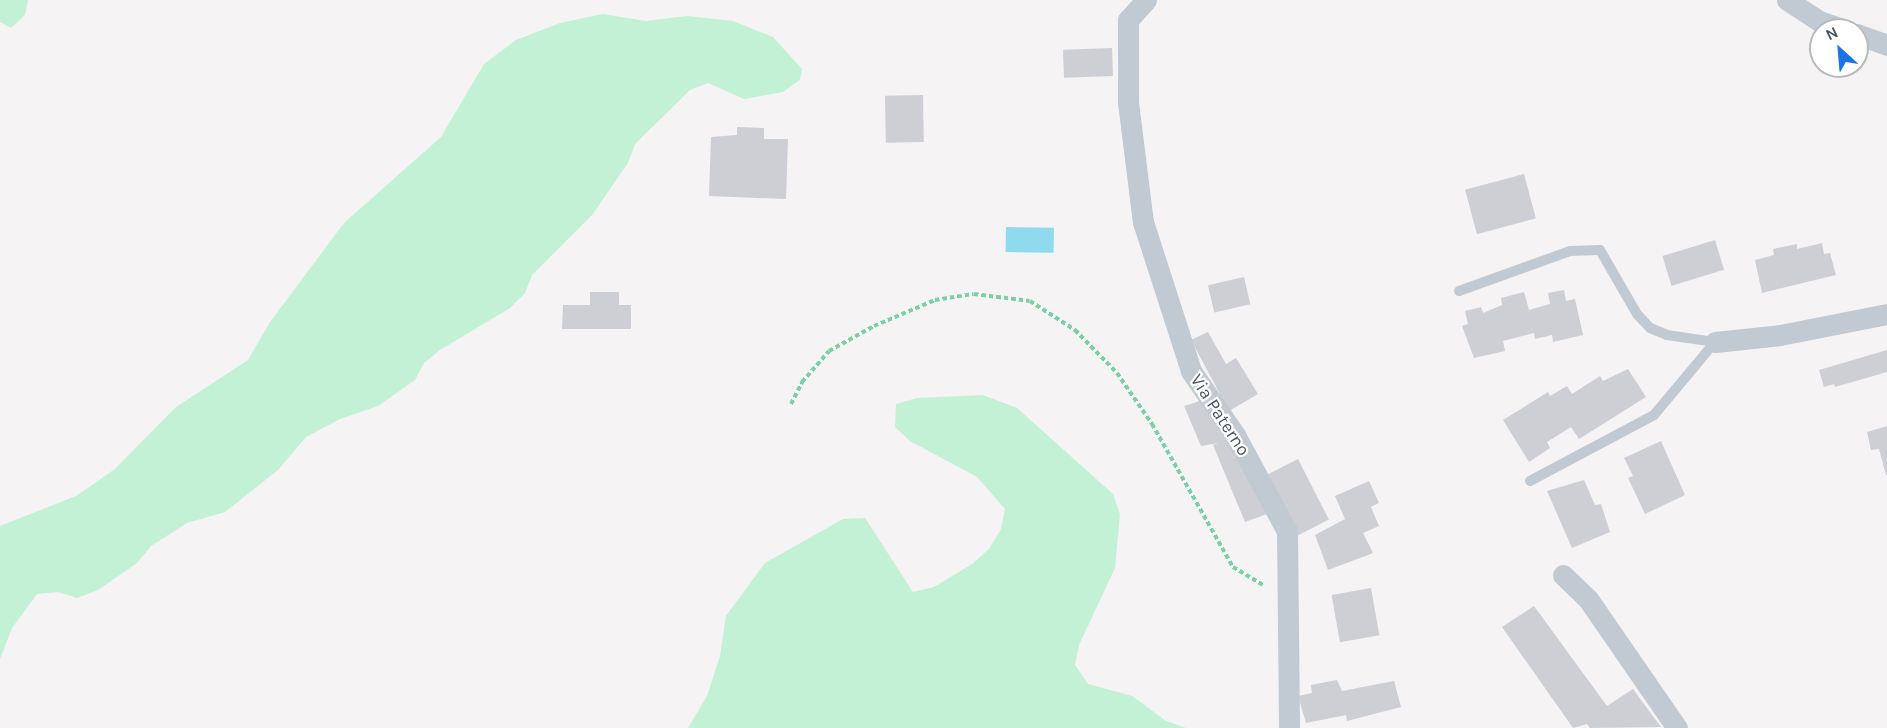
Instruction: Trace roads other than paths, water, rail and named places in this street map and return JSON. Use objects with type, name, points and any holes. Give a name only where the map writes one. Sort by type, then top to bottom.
[{"type":"street","name":"Via Paterno","points":[[1146,0],[1128,20],[1128,102],[1143,222],[1191,371],[1235,435],[1287,531],[1290,591],[1289,728]]},
{"type":"street","points":[[1786,0],[1814,18]]},
{"type":"street","points":[[1869,38],[1887,45]]},
{"type":"street","points":[[1715,342],[1780,335],[1887,314]]},
{"type":"street","points":[[1563,575],[1588,599],[1677,728]]},
{"type":"lane","points":[[1459,291],[1570,251],[1600,250],[1637,315],[1650,328],[1667,335],[1715,342]]},
{"type":"lane","points":[[1530,481],[1654,415],[1715,342]]},
{"type":"water","points":[[1006,227],[1054,228],[1054,253],[1006,252]]}]
